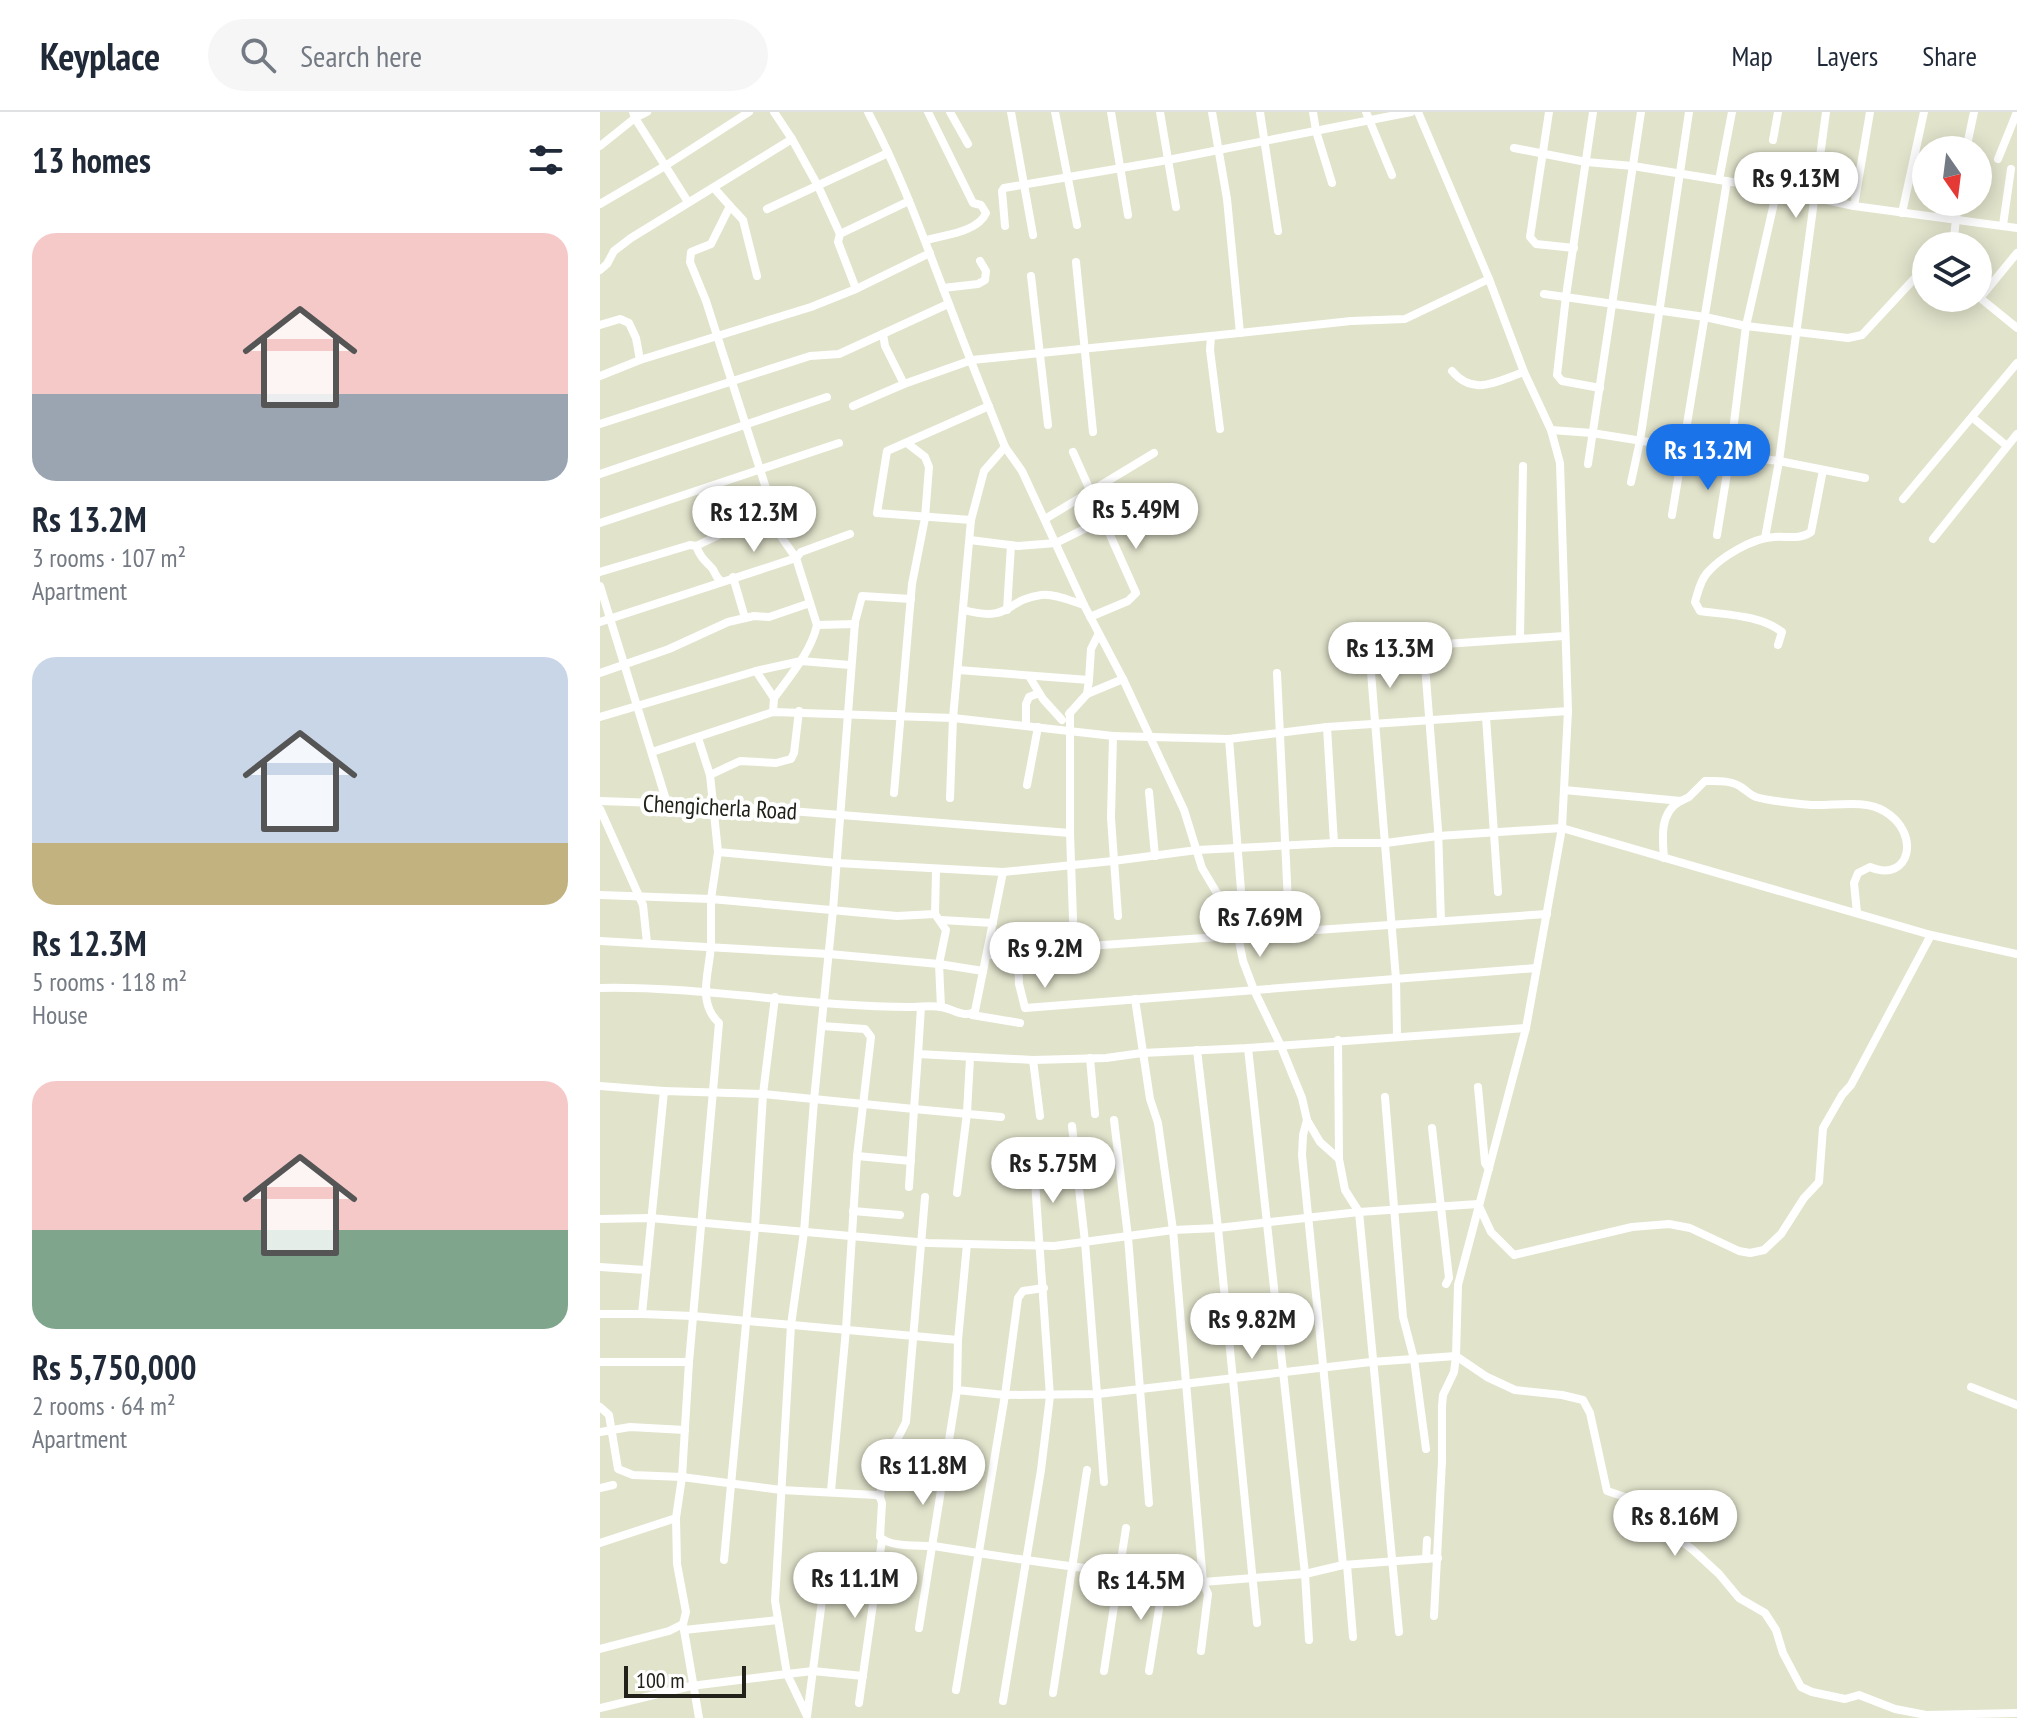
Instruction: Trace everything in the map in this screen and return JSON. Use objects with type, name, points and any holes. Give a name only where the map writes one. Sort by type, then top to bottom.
[{"type":"street","points":[[600,146],[634,115],[647,112]]},
{"type":"street","points":[[600,204],[665,166],[733,116],[749,112]]},
{"type":"street","points":[[774,112],[818,186],[840,234],[838,242],[856,289]]},
{"type":"street","points":[[868,112],[927,240],[948,304],[1005,447],[1022,471],[1098,635],[1123,679],[1184,810],[1202,868],[1230,915],[1243,961],[1302,1098],[1307,1120],[1320,1142],[1339,1159]]},
{"type":"street","points":[[927,240],[972,227],[980,223],[986,213],[981,205],[973,203],[928,112]]},
{"type":"street","points":[[950,112],[968,144]]},
{"type":"street","points":[[1011,112],[1033,235]]},
{"type":"street","points":[[1055,112],[1077,225]]},
{"type":"street","points":[[1111,112],[1128,215]]},
{"type":"street","points":[[1160,112],[1176,207]]},
{"type":"street","points":[[1212,112],[1227,199],[1240,333]]},
{"type":"street","points":[[1260,112],[1278,231]]},
{"type":"street","points":[[1313,112],[1332,183]]},
{"type":"street","points":[[1005,226],[1002,190],[1025,183],[1265,141],[1316,131],[1367,116],[1411,112]]},
{"type":"street","points":[[1418,112],[1489,279],[1524,372],[1551,430],[1560,463],[1568,711],[1562,828],[1526,1028],[1458,1285],[1454,1372],[1443,1395],[1442,1406],[1434,1616]]},
{"type":"street","points":[[1549,112],[1531,239],[1536,244],[1574,248]]},
{"type":"street","points":[[1593,112],[1558,356],[1559,379],[1600,388]]},
{"type":"street","points":[[1588,464],[1641,112]]},
{"type":"street","points":[[1631,482],[1640,441],[1689,112]]},
{"type":"street","points":[[1672,515],[1705,317],[1732,112]]},
{"type":"street","points":[[1773,140],[1778,112]]},
{"type":"street","points":[[1765,538],[1779,461],[1826,112]]},
{"type":"street","points":[[1854,206],[1870,112]]},
{"type":"street","points":[[1902,213],[1924,112]]},
{"type":"street","points":[[1969,136],[1974,112]]},
{"type":"street","points":[[1998,159],[2017,112]]},
{"type":"street","points":[[634,115],[688,202]]},
{"type":"street","points":[[1367,116],[1392,175]]},
{"type":"street","points":[[600,270],[614,251],[792,139]]},
{"type":"street","points":[[1514,148],[1586,162],[1633,166],[1777,190],[1854,206],[2017,228]]},
{"type":"street","points":[[767,209],[888,153]]},
{"type":"street","points":[[2003,225],[2011,169]]},
{"type":"street","points":[[714,188],[743,220],[757,276]]},
{"type":"street","points":[[1717,535],[1746,326],[1777,190]]},
{"type":"street","points":[[840,234],[909,201]]},
{"type":"street","points":[[730,206],[711,244],[696,248],[689,255],[782,538],[796,558],[817,625],[815,636],[801,661],[774,698],[773,712]]},
{"type":"street","points":[[1954,232],[1956,216]]},
{"type":"street","points":[[600,376],[640,360],[811,307],[930,253]]},
{"type":"street","points":[[1992,282],[2017,253]]},
{"type":"street","points":[[943,288],[978,284],[985,280],[986,271],[980,261]]},
{"type":"street","points":[[1076,262],[1093,432]]},
{"type":"street","points":[[1031,276],[1048,425]]},
{"type":"street","points":[[853,406],[972,360],[1351,321],[1405,319],[1489,279]]},
{"type":"street","points":[[1544,294],[1705,317],[1746,326],[1848,338],[1862,335],[1912,281]]},
{"type":"street","points":[[600,424],[810,356],[839,354],[948,304]]},
{"type":"street","points":[[1992,308],[2017,328]]},
{"type":"street","points":[[600,325],[620,319],[629,323],[636,338],[640,360]]},
{"type":"street","points":[[883,334],[885,346],[904,384]]},
{"type":"street","points":[[1211,336],[1220,429]]},
{"type":"street","points":[[1903,499],[2017,363]]},
{"type":"street","points":[[1452,371],[1459,379],[1477,386],[1524,372]]},
{"type":"street","points":[[600,474],[827,397]]},
{"type":"street","points":[[971,520],[877,513],[887,451],[989,406]]},
{"type":"street","points":[[1973,418],[2007,446]]},
{"type":"street","points":[[1551,430],[1592,433],[1779,461],[1865,478]]},
{"type":"street","points":[[1933,539],[2017,434]]},
{"type":"street","points":[[600,523],[839,443]]},
{"type":"street","points":[[894,793],[911,599],[916,555],[925,518],[928,461],[907,443]]},
{"type":"street","points":[[950,798],[953,718],[971,520],[984,471],[1005,447]]},
{"type":"street","points":[[1073,452],[1136,593],[1128,601],[1090,617]]},
{"type":"street","points":[[1045,519],[1154,453]]},
{"type":"street","points":[[1520,638],[1523,466]]},
{"type":"street","points":[[1778,645],[1782,632],[1778,628],[1754,619],[1700,611],[1695,602],[1701,582],[1709,571],[1749,542],[1765,538],[1802,537],[1811,532],[1823,470]]},
{"type":"street","points":[[970,540],[1011,545],[1056,543],[1163,490]]},
{"type":"street","points":[[600,572],[659,552],[696,546],[736,527],[777,516]]},
{"type":"street","points":[[604,620],[796,558],[801,552],[850,534]]},
{"type":"street","points":[[1007,610],[1011,545]]},
{"type":"street","points":[[696,546],[703,561],[711,566],[715,577],[721,581]]},
{"type":"street","points":[[733,577],[745,618]]},
{"type":"street","points":[[600,586],[604,620],[624,666],[667,803]]},
{"type":"street","points":[[964,610],[985,615],[1007,610],[1040,595],[1084,605]]},
{"type":"street","points":[[827,1562],[807,1716],[787,1674],[775,1601],[791,1325],[804,1232],[833,910],[850,665],[862,596],[911,599]]},
{"type":"street","points":[[600,673],[728,622],[769,617],[810,603]]},
{"type":"street","points":[[817,625],[855,624]]},
{"type":"street","points":[[1087,694],[1091,649],[1098,635]]},
{"type":"street","points":[[1371,649],[1564,636]]},
{"type":"street","points":[[1424,653],[1441,921]]},
{"type":"street","points":[[1370,660],[1396,979],[1397,1036]]},
{"type":"street","points":[[600,717],[756,671],[801,661],[850,665]]},
{"type":"street","points":[[958,670],[1089,680]]},
{"type":"street","points":[[756,671],[774,698]]},
{"type":"street","points":[[1277,673],[1288,903]]},
{"type":"street","points":[[1029,676],[1062,720]]},
{"type":"street","points":[[1053,729],[1087,694],[1123,679]]},
{"type":"street","points":[[1026,726],[1026,704],[1029,697],[1039,693]]},
{"type":"street","points":[[710,775],[740,761],[776,763],[791,759],[799,711]]},
{"type":"street","points":[[652,752],[773,712],[953,718],[1113,736],[1229,739],[1327,727],[1568,711]]},
{"type":"street","points":[[1070,713],[1074,947]]},
{"type":"street","points":[[1486,717],[1498,892]]},
{"type":"street","points":[[1027,785],[1038,727]]},
{"type":"street","points":[[1327,727],[1334,843]]},
{"type":"street","points":[[1113,736],[1111,818],[1118,916]]},
{"type":"street","points":[[698,738],[710,775],[718,852],[711,899],[711,947],[705,991],[711,1016],[719,1023],[682,1477],[676,1518],[677,1564],[686,1612],[684,1627],[691,1686],[699,1718]]},
{"type":"street","points":[[1229,739],[1242,903]]},
{"type":"street","points":[[1664,858],[1664,820],[1670,807],[1689,797],[1705,781],[1732,783],[1757,797],[1810,805],[1870,804],[1884,811],[1906,831],[1909,845],[1901,863],[1892,871],[1882,872],[1870,867],[1858,873],[1854,883],[1857,913]]},
{"type":"street","points":[[1564,790],[1681,801]]},
{"type":"street","points":[[1149,792],[1155,856]]},
{"type":"street","name":"Chengicherla Road","points":[[600,801],[840,813],[1070,833]]},
{"type":"street","points":[[600,809],[643,905],[647,943]]},
{"type":"street","points":[[718,852],[936,870],[1003,872],[1197,850],[1386,843],[1438,836],[1562,828],[1931,935],[2017,954]]},
{"type":"street","points":[[936,870],[938,917],[944,925],[946,936],[939,964],[941,1007]]},
{"type":"street","points":[[972,1015],[1003,872]]},
{"type":"street","points":[[600,895],[711,899],[993,923]]},
{"type":"street","points":[[987,955],[1547,914]]},
{"type":"street","points":[[1478,1204],[1491,1232],[1514,1255],[1632,1227],[1669,1224],[1690,1228],[1739,1251],[1750,1253],[1764,1250],[1781,1234],[1804,1198],[1819,1182],[1823,1128],[1851,1085],[1931,935]]},
{"type":"street","points":[[600,941],[829,954],[983,971]]},
{"type":"street","points":[[1018,955],[1019,984],[1025,1008],[1536,968]]},
{"type":"street","points":[[600,988],[649,987],[824,1002],[941,1007],[1020,1023]]},
{"type":"street","points":[[724,1560],[755,1227],[763,1094],[775,997]]},
{"type":"street","points":[[1135,999],[1150,1099],[1158,1123],[1173,1230],[1203,1582],[1208,1594],[1201,1651]]},
{"type":"street","points":[[909,1187],[921,1007]]},
{"type":"street","points":[[822,1026],[865,1029],[870,1033],[857,1156],[846,1329],[831,1491]]},
{"type":"street","points":[[918,1054],[1033,1060],[1090,1058],[1526,1028]]},
{"type":"street","points":[[1338,1040],[1339,1159],[1345,1190],[1359,1212],[1399,1632]]},
{"type":"street","points":[[1248,1048],[1305,1574],[1309,1640]]},
{"type":"street","points":[[1197,1050],[1257,1623]]},
{"type":"street","points":[[957,1193],[970,1058]]},
{"type":"street","points":[[1090,1058],[1095,1114]]},
{"type":"street","points":[[1033,1060],[1040,1116]]},
{"type":"street","points":[[600,1086],[763,1094],[1001,1117]]},
{"type":"street","points":[[1478,1087],[1485,1163],[1489,1169]]},
{"type":"street","points":[[642,1314],[664,1091]]},
{"type":"street","points":[[1385,1097],[1403,1317],[1414,1359],[1426,1449]]},
{"type":"street","points":[[1114,1120],[1128,1237],[1149,1503]]},
{"type":"street","points":[[1307,1120],[1302,1145],[1353,1637]]},
{"type":"street","points":[[1072,1126],[1085,1242],[1104,1482]]},
{"type":"street","points":[[1432,1128],[1449,1278],[1446,1284]]},
{"type":"street","points":[[857,1156],[911,1161]]},
{"type":"street","points":[[1003,1701],[1050,1396],[1034,1167]]},
{"type":"street","points":[[859,1703],[882,1540],[879,1531],[880,1497],[886,1450],[897,1440],[906,1422],[925,1197]]},
{"type":"street","points":[[600,1219],[650,1218],[923,1243],[1041,1246],[1359,1212],[1478,1204]]},
{"type":"street","points":[[853,1211],[900,1215]]},
{"type":"street","points":[[919,1628],[957,1390],[958,1340],[967,1244]]},
{"type":"street","points":[[600,1267],[645,1270]]},
{"type":"street","points":[[956,1690],[1019,1293],[1044,1288]]},
{"type":"street","points":[[600,1314],[693,1316],[958,1340]]},
{"type":"street","points":[[957,1390],[1005,1395],[1098,1394],[1323,1367],[1456,1356],[1487,1377],[1515,1390],[1583,1400],[1590,1413],[1607,1491],[1625,1497],[1693,1550],[1739,1598],[1765,1613],[1776,1630],[1783,1653],[1801,1687],[1845,1699],[1859,1695],[1895,1709],[1929,1716],[2017,1713]]},
{"type":"street","points":[[600,1362],[689,1362]]},
{"type":"street","points":[[1971,1387],[2017,1405]]},
{"type":"street","points":[[600,1407],[609,1415],[616,1464],[623,1473],[880,1497]]},
{"type":"street","points":[[600,1432],[643,1427],[685,1430]]},
{"type":"street","points":[[1053,1693],[1087,1470]]},
{"type":"street","points":[[600,1488],[613,1485]]},
{"type":"street","points":[[600,1543],[676,1518]]},
{"type":"street","points":[[1104,1671],[1126,1528]]},
{"type":"street","points":[[882,1540],[933,1545],[1074,1569],[1203,1582],[1305,1574],[1345,1565],[1438,1558]]},
{"type":"street","points":[[1426,1559],[1427,1540]]},
{"type":"street","points":[[1149,1671],[1164,1578]]},
{"type":"street","points":[[600,1649],[684,1627],[778,1620]]},
{"type":"street","points":[[600,1708],[691,1686],[787,1674],[813,1671],[863,1676]]}]
